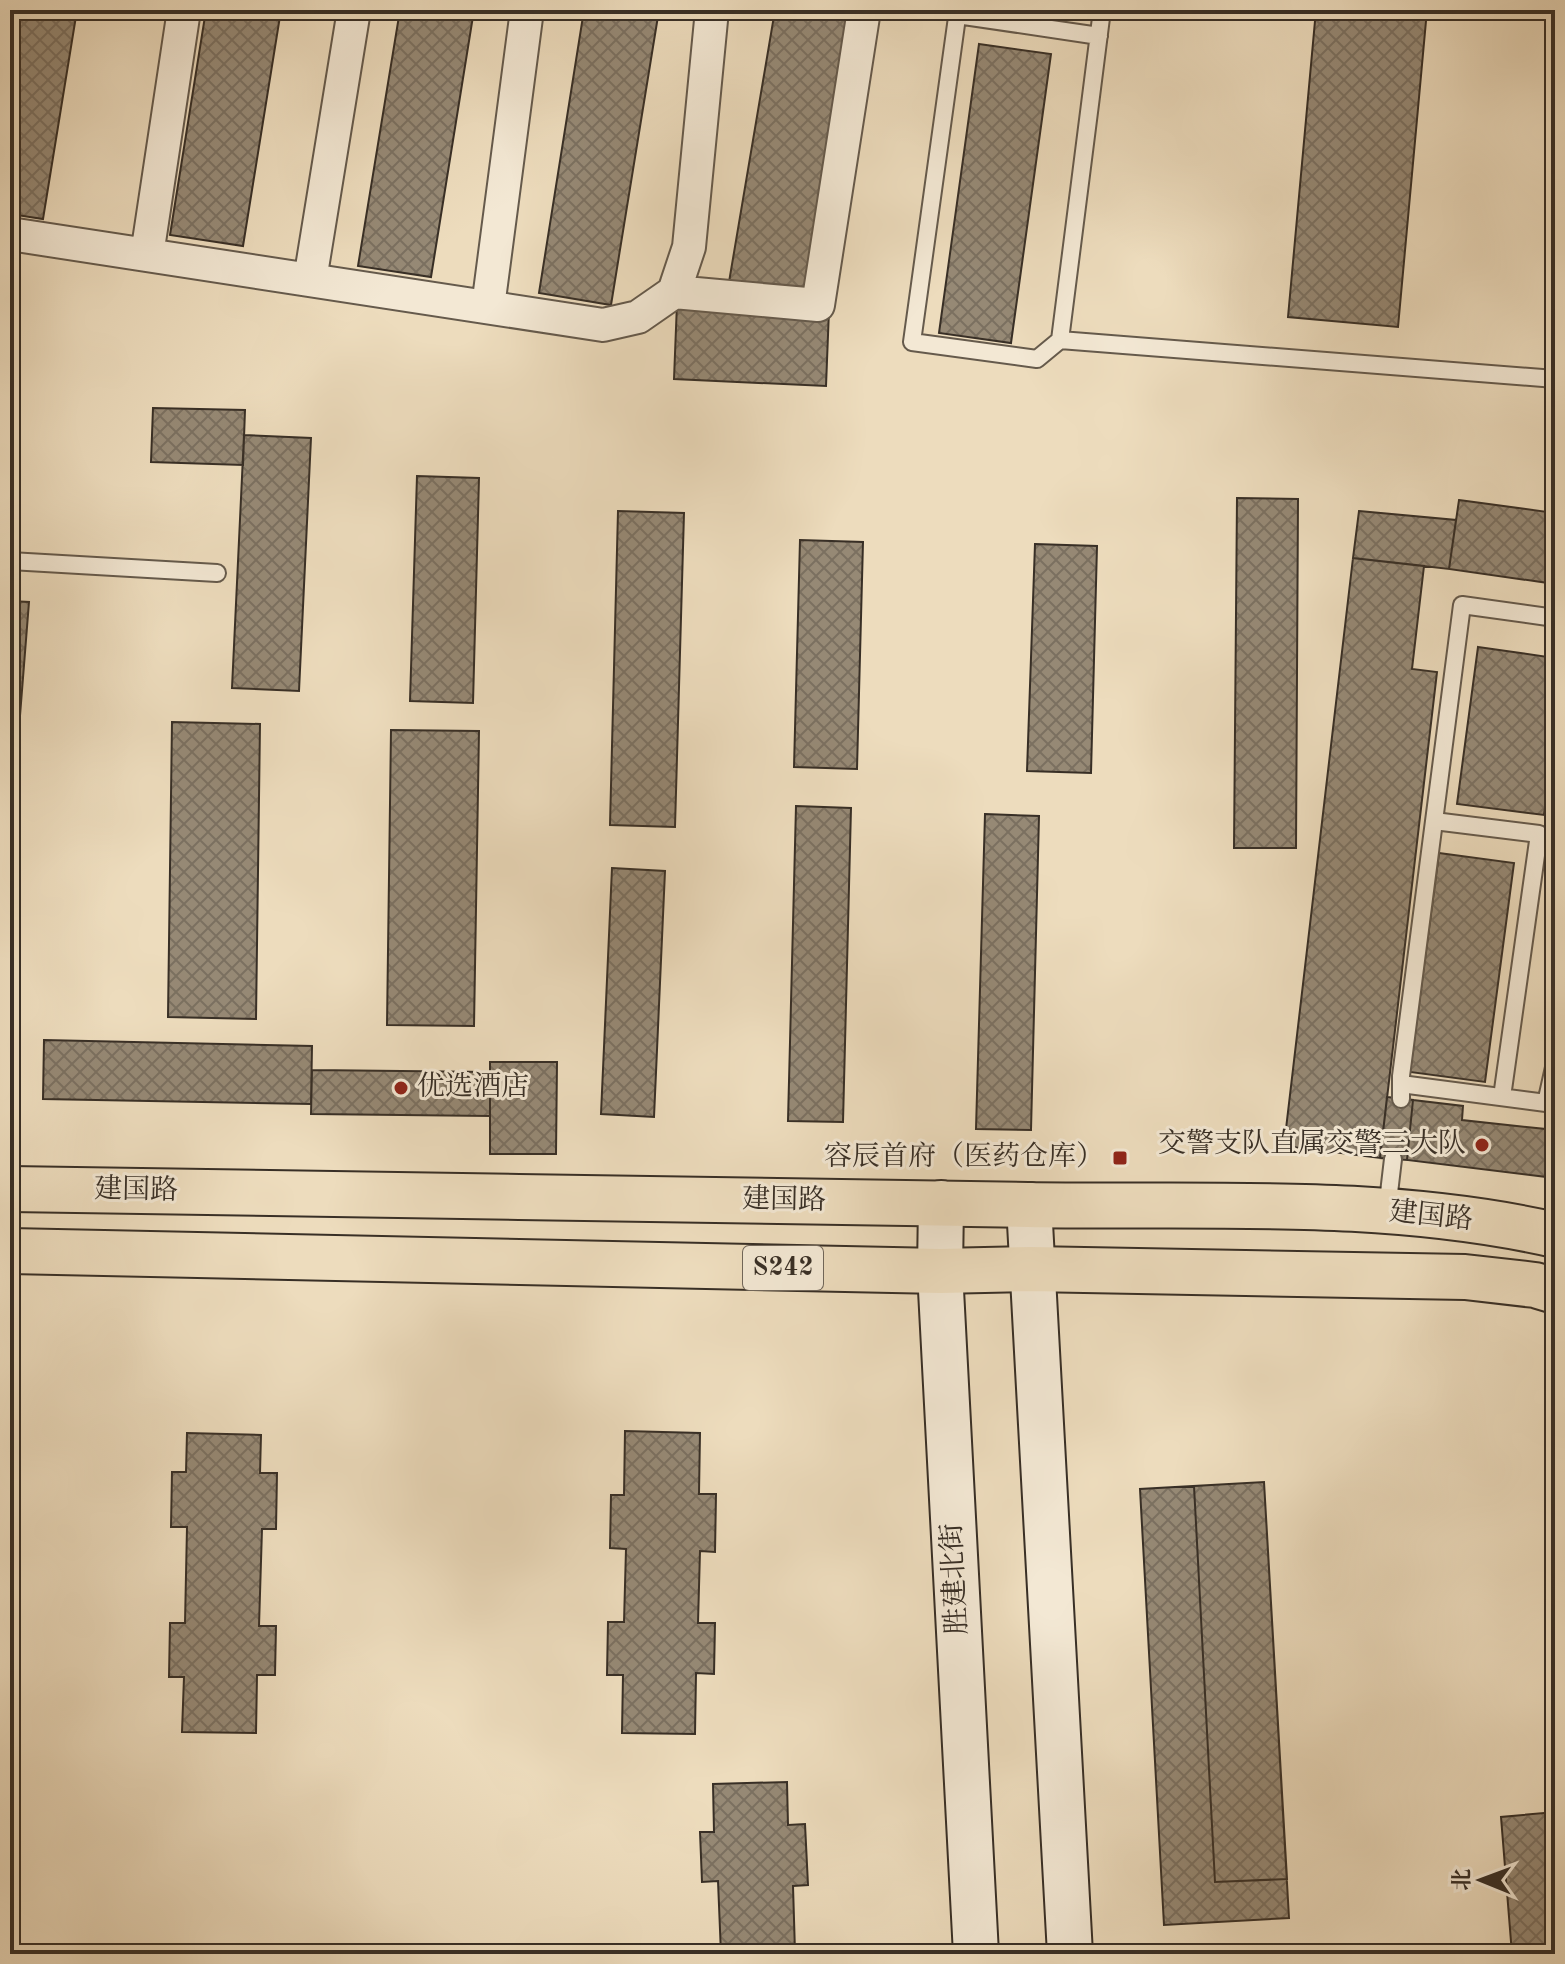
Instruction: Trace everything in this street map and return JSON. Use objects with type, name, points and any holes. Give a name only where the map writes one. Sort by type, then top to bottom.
[{"type":"main road","name":"建国路","points":[[10,1189],[1029,1205],[1304,1205],[1456,1217],[1555,1235]]},
{"type":"main road","name":"胜建北街","points":[[941,1203],[940,1271],[976,1954]]},
{"type":"main road","points":[[1029,1205],[1070,1954]]},
{"type":"main road","name":"建国路","points":[[10,1251],[940,1271],[1031,1269],[1465,1277],[1535,1285],[1555,1291]]},
{"type":"street","points":[[147,255],[184,10]]},
{"type":"street","points":[[310,280],[354,10]]},
{"type":"street","points":[[488,307],[527,10]]},
{"type":"street","points":[[10,234],[603,325],[638,317],[674,292],[689,247],[712,10]]},
{"type":"street","points":[[674,292],[818,305],[864,10]]},
{"type":"lane","points":[[1099,36],[958,13],[912,342],[1037,359],[1060,340],[1099,36],[1102,10]]},
{"type":"lane","points":[[1060,340],[1555,379]]},
{"type":"lane","points":[[10,561],[217,573]]},
{"type":"lane","points":[[1555,618],[1462,605],[1401,1091],[1546,1103],[1555,1063]]},
{"type":"lane","points":[[1434,821],[1539,834],[1502,1097]]},
{"type":"lane","points":[[1387,1212],[1393,1159]]},
{"type":"building","points":[[10,10],[77,10],[43,219],[10,214]]},
{"type":"building","points":[[206,10],[281,10],[243,246],[170,235]]},
{"type":"building","points":[[400,10],[474,10],[431,277],[358,266]]},
{"type":"building","points":[[584,10],[659,10],[611,305],[539,293]]},
{"type":"building","points":[[775,10],[853,10],[805,300],[728,288]]},
{"type":"building","points":[[1316,10],[1427,10],[1398,327],[1288,317]]},
{"type":"building","points":[[979,44],[1051,54],[1011,343],[939,333]]},
{"type":"building","points":[[677,303],[829,310],[826,386],[674,379]]},
{"type":"building","points":[[153,408],[245,410],[243,465],[151,462]]},
{"type":"building","points":[[244,435],[311,438],[299,691],[232,688]]},
{"type":"building","points":[[417,476],[479,478],[473,703],[410,701]]},
{"type":"building","points":[[1237,498],[1298,499],[1296,848],[1234,848]]},
{"type":"building","points":[[1459,500],[1555,513],[1555,584],[1449,569]]},
{"type":"building","points":[[618,511],[684,513],[675,827],[610,825]]},
{"type":"building","points":[[1359,511],[1456,520],[1449,569],[1353,558]]},
{"type":"building","points":[[800,540],[863,542],[857,769],[794,767]]},
{"type":"building","points":[[1035,544],[1097,546],[1091,773],[1027,771]]},
{"type":"building","points":[[1353,558],[1424,566],[1412,669],[1437,672],[1380,1158],[1284,1146]]},
{"type":"building","points":[[10,601],[29,602],[10,842]]},
{"type":"building","points":[[1478,647],[1555,658],[1555,731],[1544,815],[1457,804]]},
{"type":"building","points":[[172,722],[260,724],[256,1019],[168,1017]]},
{"type":"building","points":[[391,730],[479,731],[474,1026],[387,1025]]},
{"type":"building","points":[[796,806],[851,808],[843,1122],[788,1121]]},
{"type":"building","points":[[985,814],[1039,816],[1031,1130],[976,1129]]},
{"type":"building","points":[[1439,853],[1514,863],[1485,1082],[1410,1072]]},
{"type":"building","points":[[612,868],[665,871],[654,1117],[601,1114]]},
{"type":"building","points":[[1555,872],[1555,910],[1548,909]]},
{"type":"building","points":[[44,1040],[312,1046],[311,1104],[43,1099]]},
{"type":"building","points":[[490,1062],[557,1062],[556,1154],[490,1154]]},
{"type":"building","name":"优选酒店","points":[[312,1070],[490,1072],[490,1116],[311,1114]]},
{"type":"building","points":[[1387,1097],[1413,1100],[1407,1160],[1380,1158]]},
{"type":"building","name":"交警支队直属交警三大队","points":[[1413,1100],[1463,1106],[1462,1120],[1555,1130],[1555,1178],[1407,1160]]},
{"type":"building","points":[[625,1431],[700,1433],[699,1494],[716,1494],[715,1552],[700,1551],[698,1623],[715,1623],[714,1674],[696,1673],[695,1734],[622,1733],[623,1675],[607,1675],[608,1622],[624,1622],[626,1549],[610,1548],[611,1495],[624,1495]]},
{"type":"building","points":[[187,1433],[261,1435],[260,1473],[277,1473],[276,1529],[262,1529],[259,1626],[276,1626],[275,1675],[257,1675],[256,1733],[182,1732],[184,1677],[169,1677],[170,1623],[185,1623],[187,1527],[171,1527],[172,1472],[186,1472]]},
{"type":"building","points":[[1264,1482],[1289,1918],[1164,1925],[1140,1489]]},
{"type":"building","points":[[1264,1482],[1287,1879],[1215,1882],[1194,1486]]},
{"type":"building","points":[[787,1782],[788,1825],[805,1824],[808,1885],[793,1886],[795,1952],[812,1951],[812,1954],[721,1954],[718,1881],[702,1882],[700,1832],[714,1832],[713,1784]]},
{"type":"building","points":[[1555,1812],[1555,1954],[1512,1954],[1501,1817]]},
{"type":"place","name":"优选酒店","points":[[401,1088]]},
{"type":"place","name":"交警支队直属交警三大队","points":[[1482,1145]]},
{"type":"place","name":"容辰首府（医药仓库）","points":[[1120,1158]]}]
